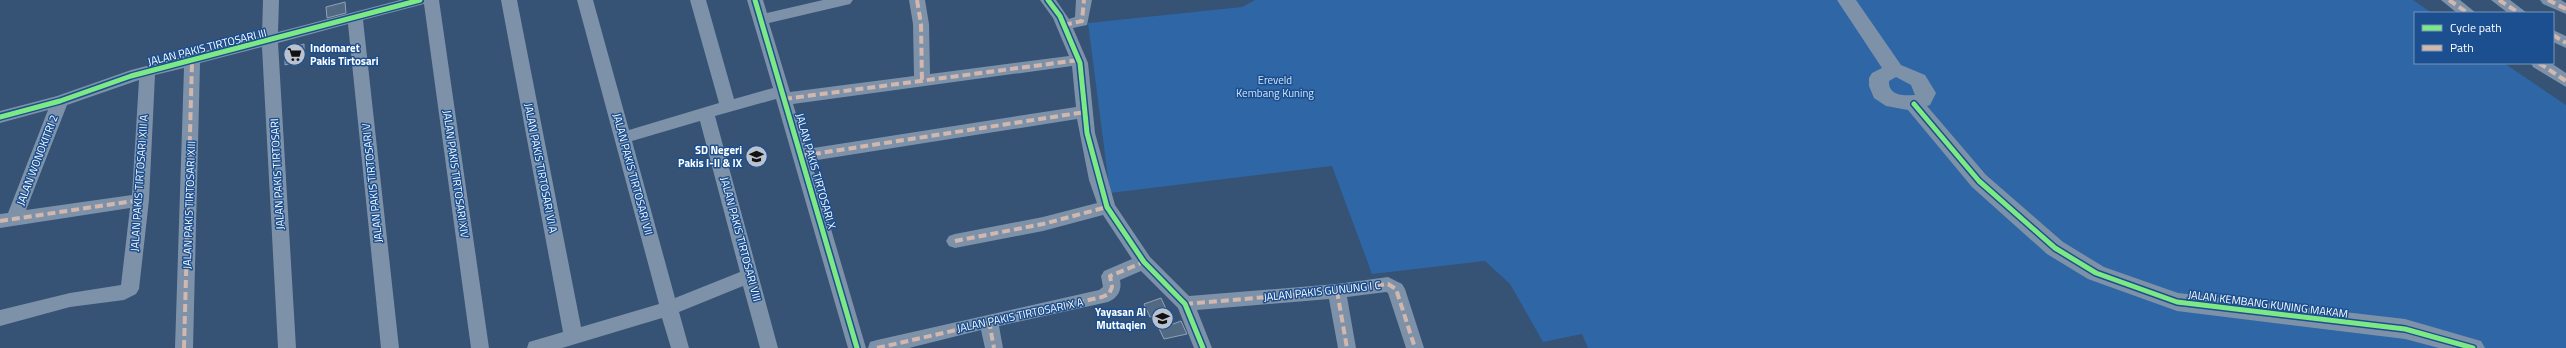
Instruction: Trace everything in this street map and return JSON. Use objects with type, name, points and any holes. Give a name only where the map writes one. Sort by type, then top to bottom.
[{"type":"street","name":"JALAN PAKIS TIRTOSARI","points":[[271,0],[270,41],[287,348]]},
{"type":"street","name":"JALAN PAKIS TIRTOSARI III","points":[[0,107],[116,77],[139,74],[192,62],[355,19],[394,4],[420,0]]},
{"type":"street","name":"JALAN PAKIS TIRTOSARI XIV","points":[[431,0],[480,348]]},
{"type":"street","name":"JALAN PAKIS TIRTOSARI VI A","points":[[509,0],[573,336]]},
{"type":"street","name":"JALAN PAKIS TIRTOSARI VII","points":[[585,0],[680,348]]},
{"type":"street","points":[[698,0],[728,106]]},
{"type":"street","name":"JALAN PAKIS TIRTOSARI X","points":[[755,0],[856,348]]},
{"type":"street","points":[[761,20],[845,0]]},
{"type":"street","points":[[917,0],[920,24],[922,82]]},
{"type":"street","points":[[1048,0],[1064,25],[1079,60],[1087,133],[1098,180],[1108,207],[1144,262],[1185,304],[1204,348]]},
{"type":"street","points":[[1064,25],[1082,21],[1084,0]]},
{"type":"street","points":[[1846,0],[1894,70],[1916,77],[1924,85],[1926,93],[1923,100],[1914,104],[1900,104],[1880,90],[1878,84],[1879,78],[1894,70]]},
{"type":"street","points":[[2449,0],[2467,12]]},
{"type":"street","points":[[2499,0],[2517,12]]},
{"type":"street","points":[[2548,0],[2566,9]]},
{"type":"street","name":"JALAN PAKIS TIRTOSARI V","points":[[355,19],[390,348]]},
{"type":"street","points":[[2554,36],[2566,43]]},
{"type":"street","points":[[623,138],[728,106],[783,95],[922,82],[1079,60]]},
{"type":"street","name":"JALAN PAKIS TIRTOSARI XIII","points":[[184,348],[192,62]]},
{"type":"street","points":[[2540,64],[2566,81]]},
{"type":"street","name":"JALAN PAKIS TIRTOSARI III","points":[[0,117],[60,101],[139,74]]},
{"type":"street","name":"JALAN PAKIS TIRTOSARI XIII A","points":[[0,318],[70,300],[127,291],[130,289],[140,200],[139,74]]},
{"type":"street","name":"JALAN WONOKITRI 2","points":[[7,220],[60,101]]},
{"type":"street","name":"JALAN KEMBANG KUNING MAKAM","points":[[1914,104],[1979,181],[2055,248],[2096,273],[2177,302],[2275,316],[2405,329],[2474,348]]},
{"type":"street","points":[[801,156],[1085,112]]},
{"type":"street","name":"JALAN PAKIS TIRTOSARI VIII","points":[[706,113],[769,348]]},
{"type":"street","name":"JALAN WONOKITRI 2","points":[[7,220],[140,200]]},
{"type":"street","points":[[955,241],[1043,224],[1108,207]]},
{"type":"street","name":"JALAN PAKIS TIRTOSARI X A","points":[[878,348],[989,321],[1102,297],[1109,294],[1112,287],[1110,276],[1144,262]]},
{"type":"street","points":[[536,348],[670,308],[750,276]]},
{"type":"street","name":"JALAN PAKIS GUNUNG I C","points":[[1185,304],[1337,291],[1388,284],[1393,286],[1415,348]]},
{"type":"street","points":[[1337,291],[1347,348]]},
{"type":"street","points":[[989,321],[994,348]]},
{"type":"green space","name":"Ereveld Kembang Kuning","points":[[1255,0],[2413,0],[2431,12],[2414,12],[2414,64],[2505,64],[2566,105],[2566,348],[1588,348],[1582,334],[1543,342],[1510,284],[1485,261],[1372,274],[1332,166],[1110,193],[1088,23],[1242,7]]},
{"type":"building","points":[[345,2],[346,13],[327,18],[326,7]]},
{"type":"building","name":"Indomaret Pakis Tirtosari","points":[[304,44],[304,59],[285,65],[285,50]]},
{"type":"building","name":"Yayasan Al Muttaqien","points":[[1161,298],[1173,324],[1181,321],[1187,334],[1164,339],[1153,316],[1150,317],[1144,304]]},
{"type":"marked path","points":[[917,0],[921,24],[922,82]]},
{"type":"marked path","points":[[1064,25],[1082,21],[1084,0]]},
{"type":"marked path","points":[[2449,0],[2467,12]]},
{"type":"marked path","points":[[2499,0],[2517,12]]},
{"type":"marked path","points":[[2548,0],[2566,9]]},
{"type":"marked path","points":[[2554,36],[2566,43]]},
{"type":"marked path","points":[[784,99],[1079,60]]},
{"type":"marked path","points":[[184,348],[192,62]]},
{"type":"marked path","points":[[2540,64],[2566,81]]},
{"type":"marked path","points":[[801,156],[1085,112]]},
{"type":"marked path","points":[[0,221],[140,200]]},
{"type":"marked path","points":[[955,241],[1043,224],[1107,207]]},
{"type":"marked path","points":[[877,348],[989,321],[1102,297],[1109,294],[1112,287],[1110,276],[1144,262]]},
{"type":"marked path","points":[[1185,304],[1337,291],[1388,284],[1396,289],[1415,348]]},
{"type":"marked path","points":[[1337,291],[1347,348]]},
{"type":"marked path","points":[[989,321],[994,348]]},
{"type":"cycle path","points":[[0,117],[60,101],[131,76],[420,0]]},
{"type":"cycle path","points":[[755,0],[857,348]]},
{"type":"cycle path","points":[[1048,0],[1060,16],[1080,63],[1087,133],[1098,180],[1107,207],[1144,262],[1185,304],[1203,348]]},
{"type":"cycle path","points":[[1914,104],[1979,181],[2055,248],[2096,273],[2177,302],[2238,311],[2405,329],[2473,348]]},
{"type":"place","name":"Indomaret Pakis Tirtosari","points":[[294,54]]},
{"type":"place","name":"SD Negeri Pakis I-II & IX","points":[[757,156]]},
{"type":"place","name":"Yayasan Al Muttaqien","points":[[1162,318]]}]
